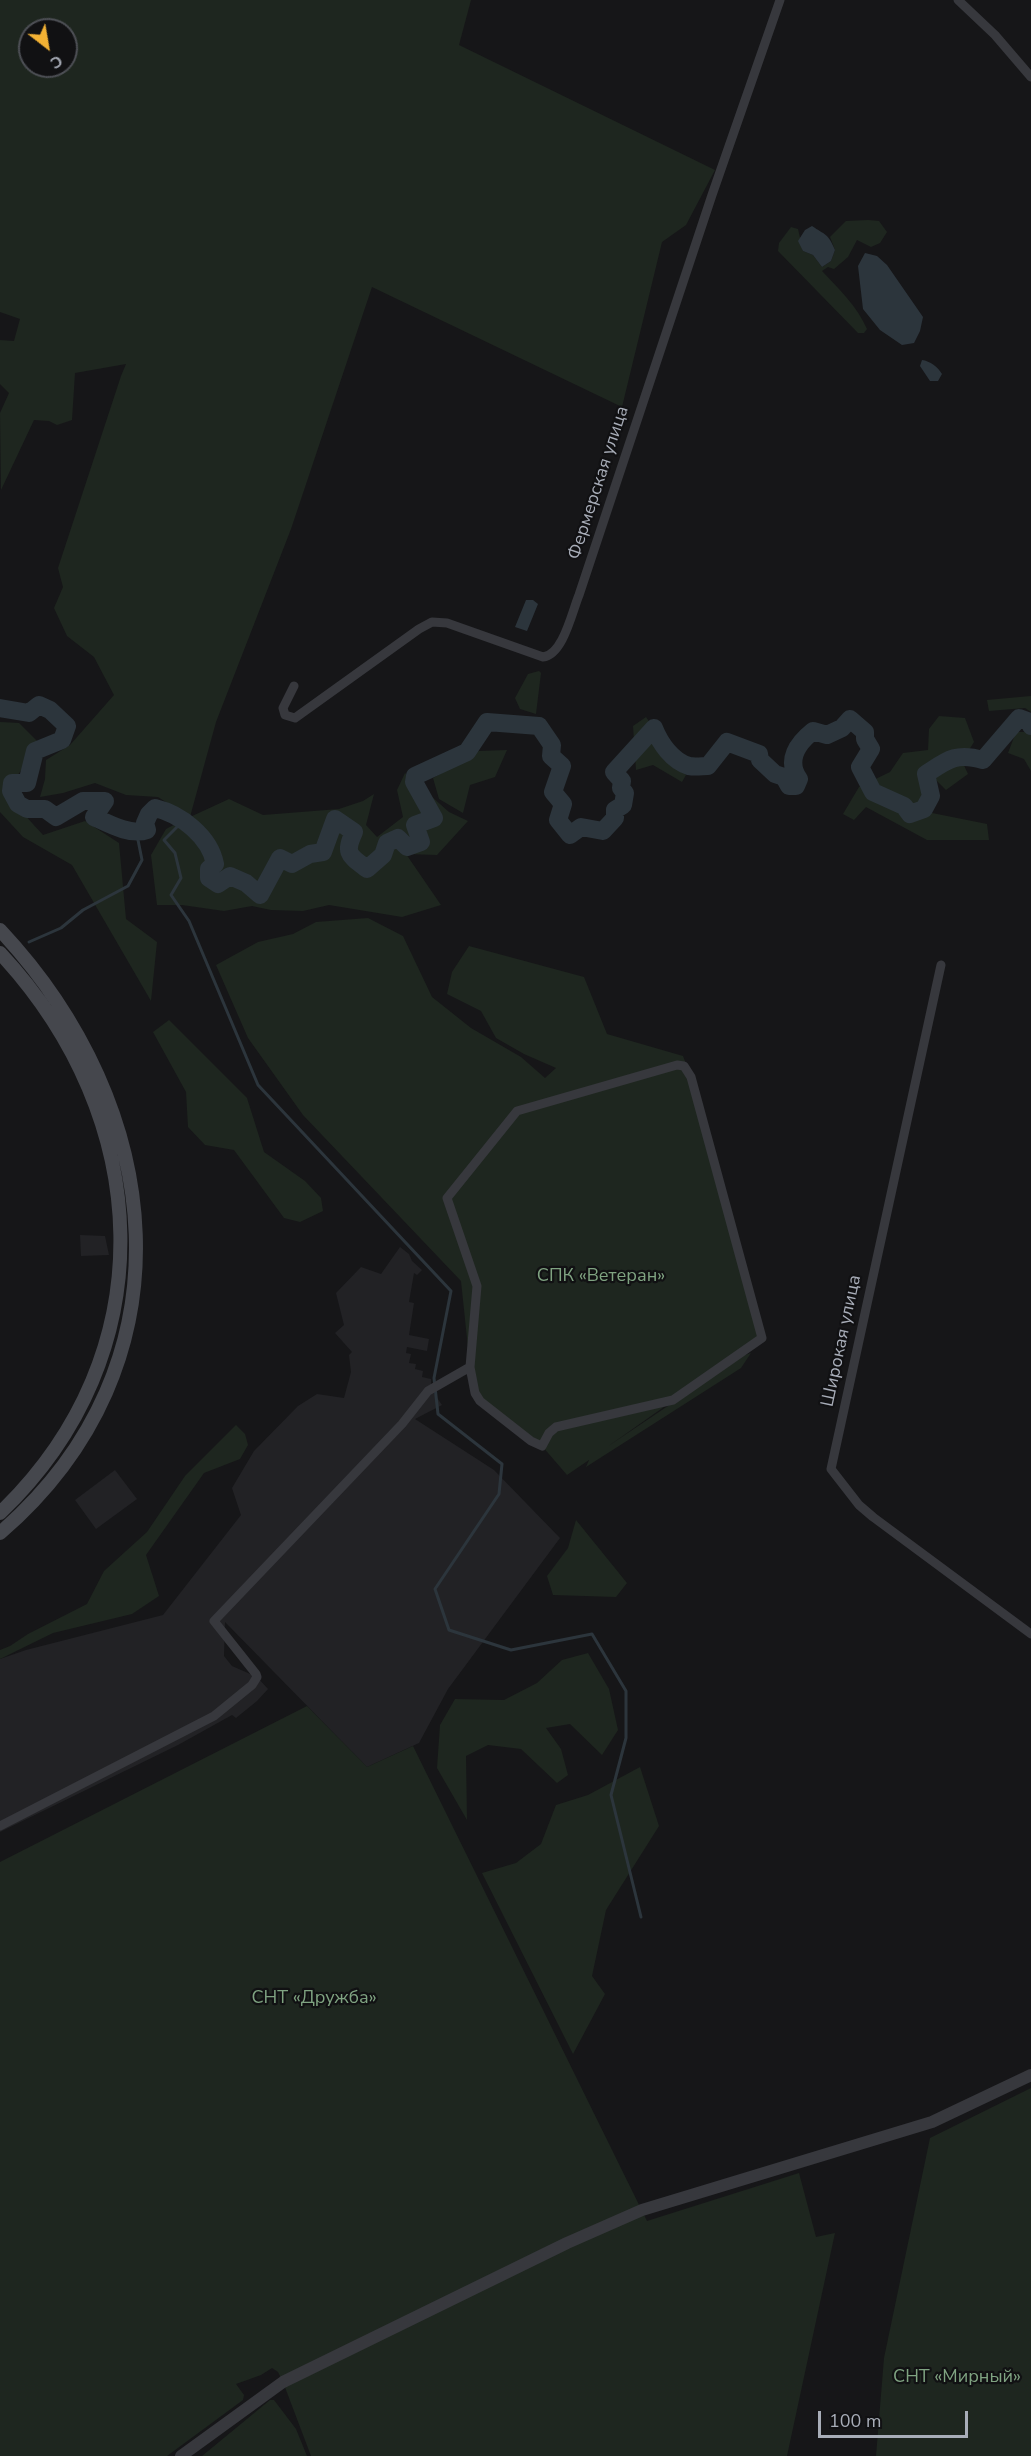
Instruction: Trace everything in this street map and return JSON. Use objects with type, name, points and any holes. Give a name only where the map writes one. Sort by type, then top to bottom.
[{"type":"main road","points":[[0,930],[46,983],[75,1027],[99,1074],[126,1155],[133,1192],[136,1228],[132,1298],[120,1353],[108,1385],[80,1440],[59,1471],[23,1512],[0,1533]]},
{"type":"main road","points":[[0,953],[44,1006],[68,1045],[87,1086],[112,1162],[122,1232],[121,1265],[111,1323],[87,1395],[53,1453],[0,1513]]},
{"type":"street","name":"Фермерская улица","points":[[294,686],[283,708],[285,715],[295,718],[412,633],[432,622],[459,626],[543,657],[554,653],[560,645],[579,595],[712,195],[780,0]]},
{"type":"street","points":[[958,0],[995,35],[1031,77]]},
{"type":"street","name":"Широкая улица","points":[[941,965],[831,1469],[859,1505],[873,1517],[1031,1634]]},
{"type":"street","points":[[677,1065],[684,1066],[691,1077],[762,1338],[673,1400],[556,1427],[549,1433],[542,1446],[531,1442],[480,1401],[475,1393],[470,1367],[477,1286],[447,1198],[517,1111],[677,1065]]},
{"type":"street","points":[[0,1826],[214,1716],[252,1685],[257,1677],[214,1621],[402,1424],[422,1396],[470,1367]]},
{"type":"street","points":[[180,2456],[283,2382],[571,2241],[642,2210],[932,2122],[1031,2075]]},
{"type":"shaded area","points":[[812,226],[828,237],[835,250],[831,261],[822,267],[813,255],[803,251],[798,241],[805,230]]},
{"type":"shaded area","points":[[865,253],[877,256],[887,265],[923,317],[914,343],[902,345],[880,330],[863,309],[858,266]]},
{"type":"shaded area","points":[[922,360],[931,363],[940,371],[942,374],[938,381],[930,381],[920,366]]},
{"type":"shaded area","points":[[526,600],[533,600],[538,604],[527,631],[515,627]]},
{"type":"shaded area","points":[[80,1235],[105,1236],[109,1255],[81,1256]]},
{"type":"shaded area","points":[[400,1247],[422,1270],[417,1275],[414,1273],[409,1302],[414,1303],[409,1335],[429,1339],[427,1351],[407,1347],[406,1353],[411,1354],[409,1363],[416,1364],[415,1369],[423,1371],[422,1377],[431,1379],[431,1389],[442,1405],[415,1419],[494,1470],[560,1538],[448,1689],[419,1743],[367,1767],[225,1622],[224,1656],[232,1666],[257,1677],[268,1689],[257,1701],[236,1718],[232,1715],[178,1745],[0,1832],[0,1659],[26,1650],[163,1615],[241,1515],[232,1488],[254,1451],[298,1406],[317,1394],[344,1398],[351,1372],[349,1355],[352,1352],[335,1333],[344,1325],[336,1293],[361,1267],[381,1274]]},
{"type":"shaded area","points":[[115,1470],[137,1499],[96,1529],[75,1500]]},
{"type":"green space","points":[[0,0],[471,0],[459,45],[715,170],[686,225],[662,242],[622,407],[372,287],[291,529],[216,722],[190,817],[229,799],[263,815],[339,809],[363,801],[374,794],[366,825],[377,837],[403,817],[397,790],[405,773],[449,812],[468,821],[437,855],[406,854],[441,905],[402,917],[329,905],[303,911],[271,910],[252,906],[224,911],[182,905],[157,905],[151,855],[166,829],[189,817],[158,797],[126,795],[95,783],[40,797],[45,779],[46,760],[70,745],[114,695],[94,657],[67,636],[54,608],[63,587],[58,568],[126,364],[75,373],[72,420],[57,425],[49,421],[34,420],[1,490],[0,413],[9,393],[0,384],[0,340],[14,341],[20,319],[0,312]]},
{"type":"green space","points":[[846,221],[879,221],[887,232],[880,243],[871,247],[857,240],[848,257],[834,269],[828,267],[822,271],[847,298],[863,321],[867,329],[864,333],[858,333],[778,251],[779,243],[791,227],[798,229],[803,251],[813,255],[822,267],[831,261],[835,250],[830,237]]},
{"type":"green space","points":[[539,671],[541,673],[536,714],[520,709],[515,698],[528,674]]},
{"type":"green space","points":[[1031,696],[1031,712],[1025,708],[989,711],[987,700]]},
{"type":"green space","points":[[939,716],[965,718],[974,742],[962,761],[968,774],[946,790],[936,780],[932,813],[987,824],[989,840],[927,840],[866,807],[854,820],[843,814],[859,787],[890,772],[903,753],[928,750],[929,729]]},
{"type":"green space","points":[[646,717],[686,775],[682,782],[653,765],[636,770],[633,726]]},
{"type":"green space","points":[[0,722],[19,723],[40,744],[12,783],[12,790],[18,805],[43,835],[85,821],[119,843],[126,919],[157,942],[151,1001],[72,865],[23,837],[0,812]]},
{"type":"green space","points":[[1016,732],[1031,732],[1031,771],[1024,759],[1008,753]]},
{"type":"green space","points":[[507,750],[495,777],[470,785],[463,813],[439,799],[433,778],[479,751]]},
{"type":"green space","name":"СПК «Ветеран»","points":[[368,918],[403,936],[432,997],[471,1028],[521,1057],[545,1078],[556,1068],[496,1038],[481,1011],[447,994],[452,972],[469,946],[584,977],[607,1034],[683,1056],[691,1077],[762,1338],[607,1447],[742,1356],[751,1353],[741,1368],[586,1467],[589,1460],[567,1475],[542,1446],[480,1401],[470,1367],[461,1281],[303,1115],[248,1038],[216,965],[258,942],[293,934],[316,922]]},
{"type":"green space","points":[[169,1020],[247,1098],[264,1152],[305,1181],[321,1198],[323,1211],[300,1222],[284,1218],[234,1150],[205,1145],[188,1127],[186,1092],[153,1032]]},
{"type":"green space","points":[[236,1425],[245,1434],[248,1445],[240,1459],[204,1473],[146,1555],[159,1596],[132,1614],[53,1633],[0,1659],[0,1650],[87,1604],[104,1571],[147,1532],[185,1476]]},
{"type":"green space","points":[[576,1520],[627,1583],[616,1597],[553,1595],[547,1576],[568,1548]]},
{"type":"green space","points":[[588,1653],[609,1689],[618,1730],[602,1755],[570,1724],[546,1728],[561,1749],[568,1775],[557,1783],[521,1749],[488,1745],[466,1756],[467,1820],[437,1768],[440,1725],[455,1699],[504,1700],[537,1683],[562,1660]]},
{"type":"green space","name":"СНТ «Дружба»","points":[[307,1706],[367,1767],[413,1746],[647,2221],[799,2173],[816,2237],[835,2233],[787,2456],[311,2456],[283,2382],[278,2372],[272,2368],[261,2375],[236,2384],[244,2395],[243,2400],[167,2456],[0,2456],[0,1862]]},
{"type":"green space","points":[[640,1767],[659,1826],[606,1910],[592,1976],[605,1994],[573,2054],[482,1873],[516,1863],[541,1844],[556,1805],[588,1795]]},
{"type":"green space","name":"СНТ «Мирный»","points":[[1031,2088],[1031,2456],[876,2456],[884,2358],[930,2138]]},
{"type":"green space","points":[[270,2400],[274,2400],[296,2429],[307,2456],[202,2456]]},
{"type":"waterway","points":[[0,708],[29,713],[39,705],[50,710],[67,726],[62,740],[35,751],[27,783],[12,783],[11,791],[18,804],[27,809],[45,809],[56,817],[83,801],[105,801],[94,817],[134,831],[147,830],[145,823],[155,808],[165,811],[193,828],[207,845],[215,864],[209,869],[209,878],[218,884],[230,876],[246,883],[260,895],[280,858],[292,864],[310,854],[323,852],[335,819],[354,832],[349,845],[350,854],[367,869],[383,855],[387,843],[398,838],[407,847],[421,842],[415,825],[434,818],[414,782],[415,776],[467,752],[487,722],[539,726],[552,745],[551,756],[562,766],[553,792],[563,804],[558,820],[570,835],[581,827],[603,831],[615,818],[615,810],[623,805],[625,793],[621,788],[622,781],[614,772],[654,728],[667,751],[683,764],[708,766],[727,742],[759,754],[760,760],[775,774],[784,777],[789,786],[796,786],[799,779],[795,772],[793,759],[798,746],[813,731],[827,735],[842,728],[850,719],[865,732],[865,739],[871,749],[860,767],[873,792],[904,806],[910,814],[924,809],[931,796],[926,774],[959,757],[983,760],[1019,718],[1030,722],[1031,726]]},
{"type":"waterway","points":[[183,821],[164,840],[175,853],[181,878],[171,895],[189,921],[258,1085],[451,1291],[434,1378],[438,1414],[502,1464],[499,1494],[435,1589],[449,1630],[511,1650],[592,1634],[626,1691],[626,1738],[611,1795],[641,1917]]},
{"type":"waterway","points":[[29,942],[61,928],[83,910],[128,886],[142,860],[138,840],[133,830]]}]
